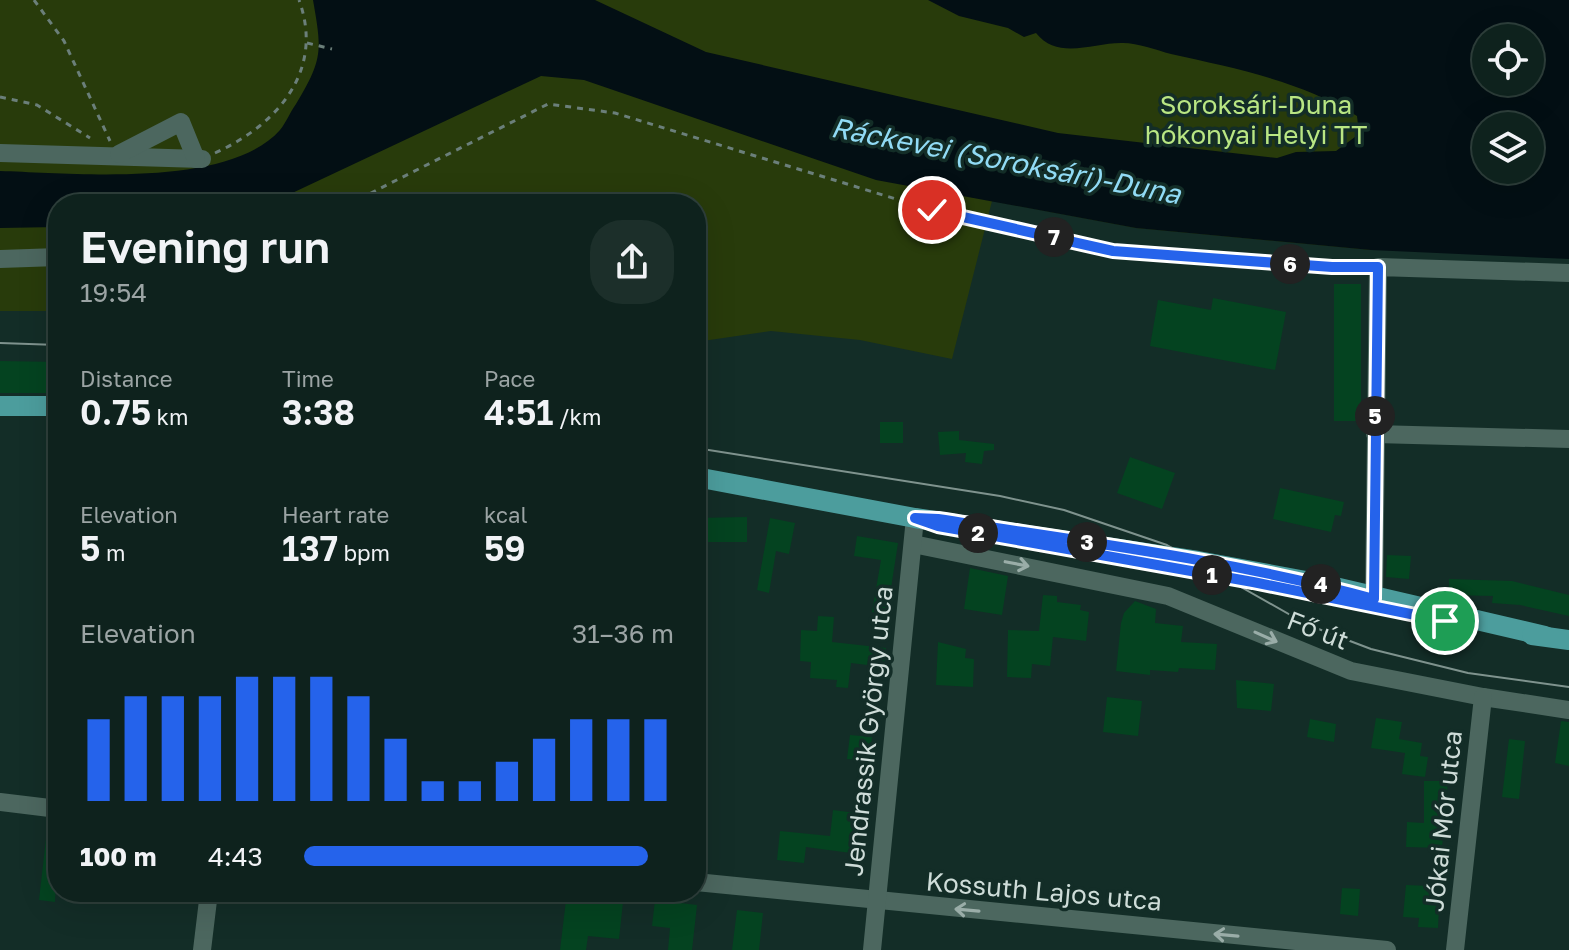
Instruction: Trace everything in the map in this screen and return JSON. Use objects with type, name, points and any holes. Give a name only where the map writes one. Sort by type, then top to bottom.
[{"type":"main road","points":[[0,406],[48,406]]},
{"type":"main road","name":"Fő út","points":[[706,479],[915,518],[938,519],[1198,561],[1322,584],[1374,599],[1545,636]]},
{"type":"main road","name":"Fő út","points":[[915,518],[938,526],[1253,582],[1375,609],[1545,636]]},
{"type":"main road","points":[[1545,636],[1569,640]]},
{"type":"street","points":[[0,153],[199,159],[181,122],[117,155]]},
{"type":"street","points":[[0,259],[48,257]]},
{"type":"street","points":[[1374,599],[1378,267],[1569,273]]},
{"type":"street","points":[[1375,434],[1569,439]]},
{"type":"street","name":"Jendrassik György utca","points":[[872,950],[915,518]]},
{"type":"street","name":"Fő út","points":[[913,544],[1168,596],[1351,671],[1569,710]]},
{"type":"street","name":"Jókai Mór utca","points":[[1455,950],[1483,697]]},
{"type":"street","points":[[0,802],[48,808]]},
{"type":"street","name":"Kossuth Lajos utca","points":[[706,883],[1387,950]]},
{"type":"street","points":[[202,950],[208,902]]},
{"type":"lane","points":[[1113,251],[1332,267],[1378,267]]},
{"type":"path","points":[[34,0],[64,41],[117,155]]},
{"type":"path","points":[[199,159],[242,141],[274,115],[297,83],[308,26],[299,0]]},
{"type":"path","points":[[307,43],[332,49]]},
{"type":"path","points":[[0,97],[37,105],[91,138]]},
{"type":"path","points":[[369,194],[548,104],[615,113],[918,207],[1113,251]]},
{"type":"green space","points":[[0,0],[1569,0],[1569,97],[1544,96],[1544,24],[1472,24],[1472,96],[1477,96],[1371,250],[1136,228],[992,201],[952,359],[860,340],[771,331],[706,341],[706,194],[48,194],[48,311],[0,311]]},
{"type":"water","name":"Soroksári-Duna hókonyai Helyi TT","points":[[313,0],[595,0],[706,52],[1058,133],[1277,158],[1296,152],[1336,151],[1359,134],[1357,116],[1313,94],[1243,71],[1129,43],[1077,48],[1055,46],[1036,33],[1024,37],[1008,28],[959,16],[928,0],[1569,0],[1569,259],[1371,250],[1136,228],[876,180],[584,80],[541,76],[290,194],[48,194],[48,227],[0,228],[0,171],[148,173],[224,162],[256,149],[282,127],[305,89],[318,54]]},
{"type":"building","points":[[1334,284],[1361,284],[1361,421],[1334,421]]},
{"type":"building","points":[[1213,298],[1286,312],[1275,370],[1150,346],[1158,300],[1211,310]]},
{"type":"building","points":[[0,361],[48,362],[48,393],[0,393]]},
{"type":"building","points":[[880,422],[903,422],[903,443],[880,443]]},
{"type":"building","points":[[959,431],[959,440],[994,444],[994,450],[984,451],[982,464],[965,462],[966,453],[940,455],[938,432]]},
{"type":"building","points":[[1130,457],[1175,473],[1162,509],[1117,493]]},
{"type":"building","points":[[1280,488],[1344,502],[1341,516],[1335,515],[1331,532],[1273,519]]},
{"type":"building","points":[[747,517],[747,542],[706,542],[706,518]]},
{"type":"building","points":[[770,518],[795,523],[789,554],[776,551],[769,593],[757,590]]},
{"type":"building","points":[[857,536],[898,543],[887,614],[872,612],[881,560],[854,556]]},
{"type":"building","points":[[1387,555],[1411,556],[1409,579],[1386,577]]},
{"type":"building","points":[[970,568],[1008,576],[1002,615],[964,609]]},
{"type":"building","points":[[1449,579],[1512,581],[1569,595],[1569,616],[1520,605],[1492,603],[1493,596],[1449,595]]},
{"type":"building","points":[[1043,595],[1057,596],[1057,602],[1081,605],[1080,610],[1089,612],[1086,641],[1053,637],[1050,666],[1032,664],[1031,678],[1007,677],[1008,630],[1039,631]]},
{"type":"building","points":[[1135,601],[1156,609],[1155,623],[1183,626],[1181,642],[1217,644],[1215,670],[1150,670],[1150,675],[1116,671],[1121,623],[1124,613]]},
{"type":"building","points":[[818,616],[834,617],[832,642],[886,648],[884,667],[851,663],[848,688],[836,687],[837,680],[810,678],[811,662],[800,661],[801,630],[817,631]]},
{"type":"building","points":[[938,642],[966,649],[965,658],[974,659],[973,687],[936,685]]},
{"type":"building","points":[[1236,680],[1274,684],[1271,711],[1237,708]]},
{"type":"building","points":[[1107,697],[1142,701],[1138,736],[1103,732]]},
{"type":"building","points":[[1376,718],[1402,722],[1399,739],[1422,743],[1420,756],[1428,757],[1425,777],[1402,774],[1405,753],[1371,748]]},
{"type":"building","points":[[1310,719],[1336,724],[1334,742],[1307,737]]},
{"type":"building","points":[[1561,721],[1569,722],[1569,766],[1555,763]]},
{"type":"building","points":[[850,735],[872,737],[870,761],[847,759]]},
{"type":"building","points":[[1509,739],[1525,741],[1519,799],[1502,797]]},
{"type":"building","points":[[1424,781],[1448,781],[1442,848],[1406,847],[1407,822],[1424,823]]},
{"type":"building","points":[[833,810],[856,813],[851,853],[806,847],[804,863],[777,860],[780,831],[830,836]]},
{"type":"building","points":[[47,830],[48,830],[48,901],[39,900]]},
{"type":"building","points":[[1406,885],[1430,886],[1429,904],[1439,905],[1438,928],[1418,927],[1419,918],[1403,917]]},
{"type":"building","points":[[1342,888],[1360,889],[1358,916],[1340,914]]},
{"type":"building","points":[[566,902],[623,902],[619,939],[588,936],[586,950],[560,950]]},
{"type":"building","points":[[655,902],[697,905],[692,950],[668,950],[670,928],[652,926]]},
{"type":"building","points":[[737,910],[763,913],[759,950],[732,950]]},
{"type":"tram line","points":[[0,343],[48,345]]},
{"type":"tram line","points":[[706,450],[1000,496],[1064,510],[1167,545],[1308,625],[1371,649],[1468,673],[1569,687]]},
{"type":"route","points":[[932,210],[1113,251],[1332,267],[1378,267],[1374,599],[1322,584],[1198,561],[938,519],[915,518],[938,526],[1253,582],[1445,621]]},
{"type":"water label","name":"Ráckevei (Soroksári)-Duna","points":[[1006,160]]}]
